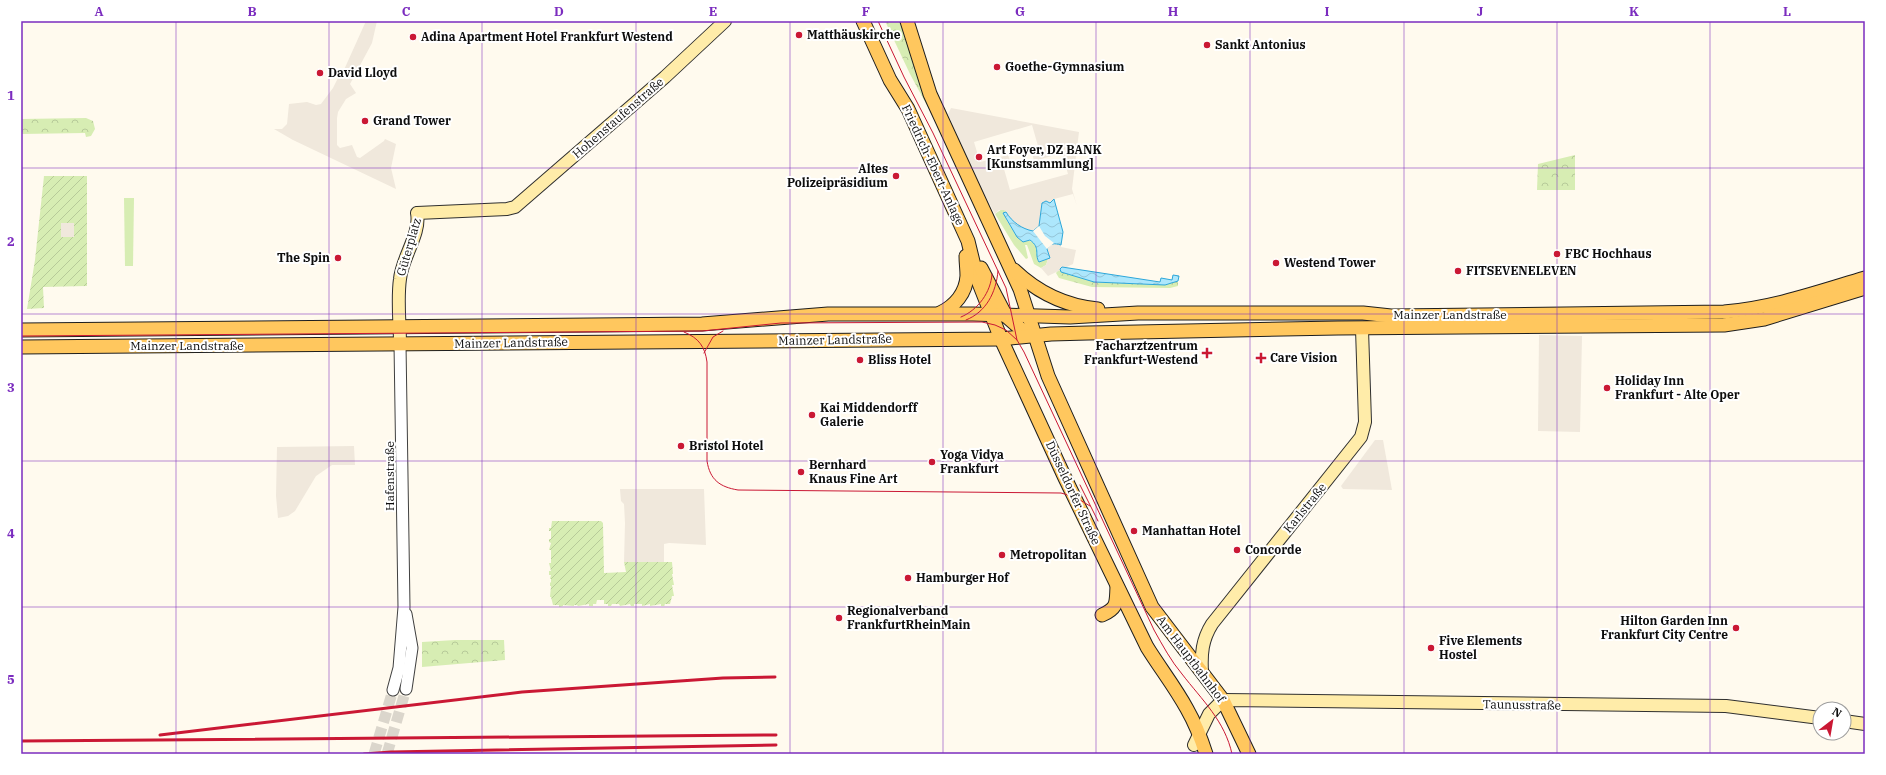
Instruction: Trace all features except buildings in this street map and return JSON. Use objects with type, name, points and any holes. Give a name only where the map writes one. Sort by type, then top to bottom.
[{"type":"main road","name":"Hohenstaufenstraße","points":[[507,209],[515,207],[540,186],[665,77],[725,21]]},
{"type":"main road","name":"Friedrich-Ebert-Anlage","points":[[863,21],[890,80],[908,110],[968,241],[977,278],[1001,339]]},
{"type":"main road","points":[[907,21],[930,94],[1020,289],[1030,316]]},
{"type":"main road","name":"Güterplatz","points":[[400,344],[400,278],[405,258],[415,233],[418,221],[417,213],[507,209]]},
{"type":"main road","points":[[939,314],[955,304],[963,290],[967,278],[966,260],[968,241]]},
{"type":"main road","points":[[968,241],[1006,316],[1022,330],[1036,336]]},
{"type":"main road","points":[[1008,263],[1036,288],[1062,302],[1084,308],[1138,314]]},
{"type":"main road","name":"Mainzer Landstraße","points":[[21,330],[702,324],[828,314],[939,314],[1070,317],[1138,314],[1363,313],[1391,316],[1724,312],[1745,310],[1786,302],[1865,278]]},
{"type":"main road","name":"Mainzer Landstraße","points":[[21,347],[1001,339],[1088,333],[1724,325],[1764,320],[1865,288]]},
{"type":"main road","name":"Düsseldorfer Straße","points":[[1030,316],[1048,376],[1152,607]]},
{"type":"main road","name":"Karlstraße","points":[[1202,672],[1201,650],[1204,639],[1212,624],[1361,437],[1365,422],[1362,329]]},
{"type":"main road","name":"Düsseldorfer Straße","points":[[1001,339],[1117,587],[1147,646],[1179,695],[1197,739]]},
{"type":"main road","points":[[1102,615],[1116,606],[1117,587]]},
{"type":"main road","name":"Am Hauptbahnhof","points":[[1152,607],[1223,700],[1249,754]]},
{"type":"main road","points":[[1206,754],[1197,739],[1209,714],[1223,700]]},
{"type":"main road","name":"Taunusstraße","points":[[1223,700],[1726,706],[1812,717]]},
{"type":"main road","points":[[1852,723],[1865,724]]},
{"type":"street","name":"Hafenstraße","points":[[393,690],[398,668],[404,607],[400,344]]},
{"type":"street","name":"Hafenstraße","points":[[404,607],[410,628],[412,648],[406,688]]},
{"type":"green space","points":[[885,21],[902,21],[933,115],[910,74]]},
{"type":"green space","points":[[86,118],[93,121],[95,129],[91,136],[86,137],[85,133],[21,134],[21,119]]},
{"type":"green space","points":[[1575,155],[1575,190],[1537,190],[1538,164]]},
{"type":"green space","points":[[44,176],[87,176],[87,286],[43,287],[44,308],[27,309],[35,260]]},
{"type":"green space","points":[[124,198],[134,198],[133,266],[125,266]]},
{"type":"green space","points":[[1004,209],[1026,240],[1033,242],[1038,251],[1037,259],[1048,259],[1046,265],[1041,268],[1034,264],[1027,245],[1025,245],[1028,258],[1026,259],[1014,245],[995,214]]},
{"type":"green space","points":[[1059,269],[1061,272],[1094,282],[1165,285],[1178,281],[1178,286],[1170,288],[1092,287],[1059,278],[1056,273]]},
{"type":"green space","points":[[552,521],[601,521],[603,523],[604,573],[626,572],[624,562],[672,562],[674,585],[672,585],[674,596],[672,596],[670,604],[665,604],[664,606],[661,606],[661,604],[642,606],[642,604],[634,604],[634,606],[631,606],[630,604],[620,606],[619,604],[612,604],[611,606],[608,606],[608,604],[604,604],[604,600],[597,600],[596,604],[593,604],[593,606],[589,606],[589,604],[578,606],[563,605],[559,607],[559,605],[553,605],[550,597],[551,575],[549,575],[549,571],[551,571],[549,563],[551,563],[551,550],[549,550],[551,543],[549,542],[549,539],[551,539],[551,531],[549,531],[549,528],[551,528]]},
{"type":"green space","points":[[504,640],[505,660],[422,667],[422,642]]},
{"type":"shaded area","points":[[366,21],[377,21],[372,43],[350,84],[356,93],[346,99],[338,112],[337,145],[340,148],[352,145],[357,157],[360,158],[385,139],[396,144],[391,168],[396,189],[293,140],[274,129],[282,129],[287,124],[289,104],[307,102],[316,105],[321,104],[333,88],[341,72],[343,72]]},
{"type":"shaded area","points":[[951,108],[1079,132],[1072,189],[1077,206],[1073,194],[1054,199],[1050,203],[1046,201],[1042,203],[1039,226],[1054,243],[1061,245],[1061,247],[1076,250],[1073,264],[1048,276],[1041,268],[1046,265],[1048,259],[1039,262],[1037,259],[1038,251],[1033,242],[1030,240],[1023,242],[1017,237],[1003,213],[1006,212],[1004,210],[999,210],[995,214],[975,177],[948,114]],"holes":[[[1032,125],[1038,146],[1031,148],[1034,161],[1062,153],[1068,174],[1010,190],[1004,169],[1012,166],[1008,155],[980,162],[974,142]]]},
{"type":"shaded area","points":[[61,223],[74,223],[74,237],[61,237]]},
{"type":"shaded area","points":[[1539,335],[1582,336],[1580,432],[1538,431]]},
{"type":"shaded area","points":[[1375,440],[1383,440],[1392,490],[1343,489],[1341,486]]},
{"type":"shaded area","points":[[354,446],[355,465],[332,465],[316,476],[295,511],[288,516],[278,518],[276,496],[277,447]]},
{"type":"shaded area","points":[[620,489],[704,489],[706,545],[664,544],[664,562],[624,562],[624,504],[621,501]]},
{"type":"water","points":[[1054,199],[1063,232],[1061,245],[1051,245],[1047,249],[1050,258],[1039,262],[1036,248],[1033,243],[1030,240],[1023,242],[1017,237],[1003,213],[1006,212],[1014,222],[1021,227],[1033,231],[1039,226],[1042,203],[1046,201],[1050,203]]},
{"type":"water","points":[[1062,267],[1160,282],[1161,278],[1172,280],[1173,275],[1179,276],[1178,281],[1165,285],[1094,282],[1061,272],[1060,269]]},
{"type":"pier","points":[[1039,226],[1045,236],[1054,243],[1047,249],[1033,231]]},
{"type":"tunnel","points":[[387,754],[406,689]]},
{"type":"tunnel","points":[[374,754],[393,690]]},
{"type":"tram line","points":[[878,21],[1006,288],[1017,340]]},
{"type":"tram line","points":[[966,320],[979,312],[989,301],[995,287],[998,271]]},
{"type":"tram line","points":[[961,317],[973,310],[982,300],[989,287],[992,274]]},
{"type":"tram line","points":[[21,336],[702,331],[781,323],[982,322],[995,325],[1006,330],[1017,340],[1024,352],[1154,630],[1174,664],[1212,711],[1224,731],[1232,754]]},
{"type":"tram line","points":[[704,353],[713,337],[723,331]]},
{"type":"tram line","points":[[684,332],[694,337],[703,347],[705,352],[707,362],[707,461],[708,468],[713,478],[721,485],[738,490],[1061,493],[1075,497],[1090,506]]},
{"type":"tram line","points":[[1080,485],[1098,521]]},
{"type":"railway","points":[[160,735],[522,692],[723,678],[775,677]]},
{"type":"railway","points":[[21,741],[776,735]]},
{"type":"railway","points":[[364,754],[391,752],[776,745]]},
{"type":"place","name":"Matthäuskirche","points":[[799,35]]},
{"type":"place","name":"Adina Apartment Hotel Frankfurt Westend","points":[[413,37]]},
{"type":"place","name":"Sankt Antonius","points":[[1207,45]]},
{"type":"place","name":"Goethe-Gymnasium","points":[[997,67]]},
{"type":"place","name":"David Lloyd","points":[[320,73]]},
{"type":"place","name":"Grand Tower","points":[[365,121]]},
{"type":"place","name":"Art Foyer, DZ BANK [Kunstsammlung]","points":[[979,157]]},
{"type":"place","name":"Altes Polizeipräsidium","points":[[896,176]]},
{"type":"place","name":"FBC Hochhaus","points":[[1557,254]]},
{"type":"place","name":"The Spin","points":[[338,258]]},
{"type":"place","name":"Westend Tower","points":[[1276,263]]},
{"type":"place","name":"FITSEVENELEVEN","points":[[1458,271]]},
{"type":"place","name":"Facharztzentrum Frankfurt-Westend","points":[[1207,353]]},
{"type":"place","name":"Care Vision","points":[[1261,358]]},
{"type":"place","name":"Bliss Hotel","points":[[860,360]]},
{"type":"place","name":"Holiday Inn Frankfurt - Alte Oper","points":[[1607,388]]},
{"type":"place","name":"Kai Middendorff Galerie","points":[[812,415]]},
{"type":"place","name":"Bristol Hotel","points":[[681,446]]},
{"type":"place","name":"Yoga Vidya Frankfurt","points":[[932,462]]},
{"type":"place","name":"Bernhard Knaus Fine Art","points":[[801,472]]},
{"type":"place","name":"Manhattan Hotel","points":[[1134,531]]},
{"type":"place","name":"Concorde","points":[[1237,550]]},
{"type":"place","name":"Metropolitan","points":[[1002,555]]},
{"type":"place","name":"Hamburger Hof","points":[[908,578]]},
{"type":"place","name":"Regionalverband FrankfurtRheinMain","points":[[839,618]]},
{"type":"place","name":"Hilton Garden Inn Frankfurt City Centre","points":[[1736,628]]},
{"type":"place","name":"Five Elements Hostel","points":[[1431,648]]}]
